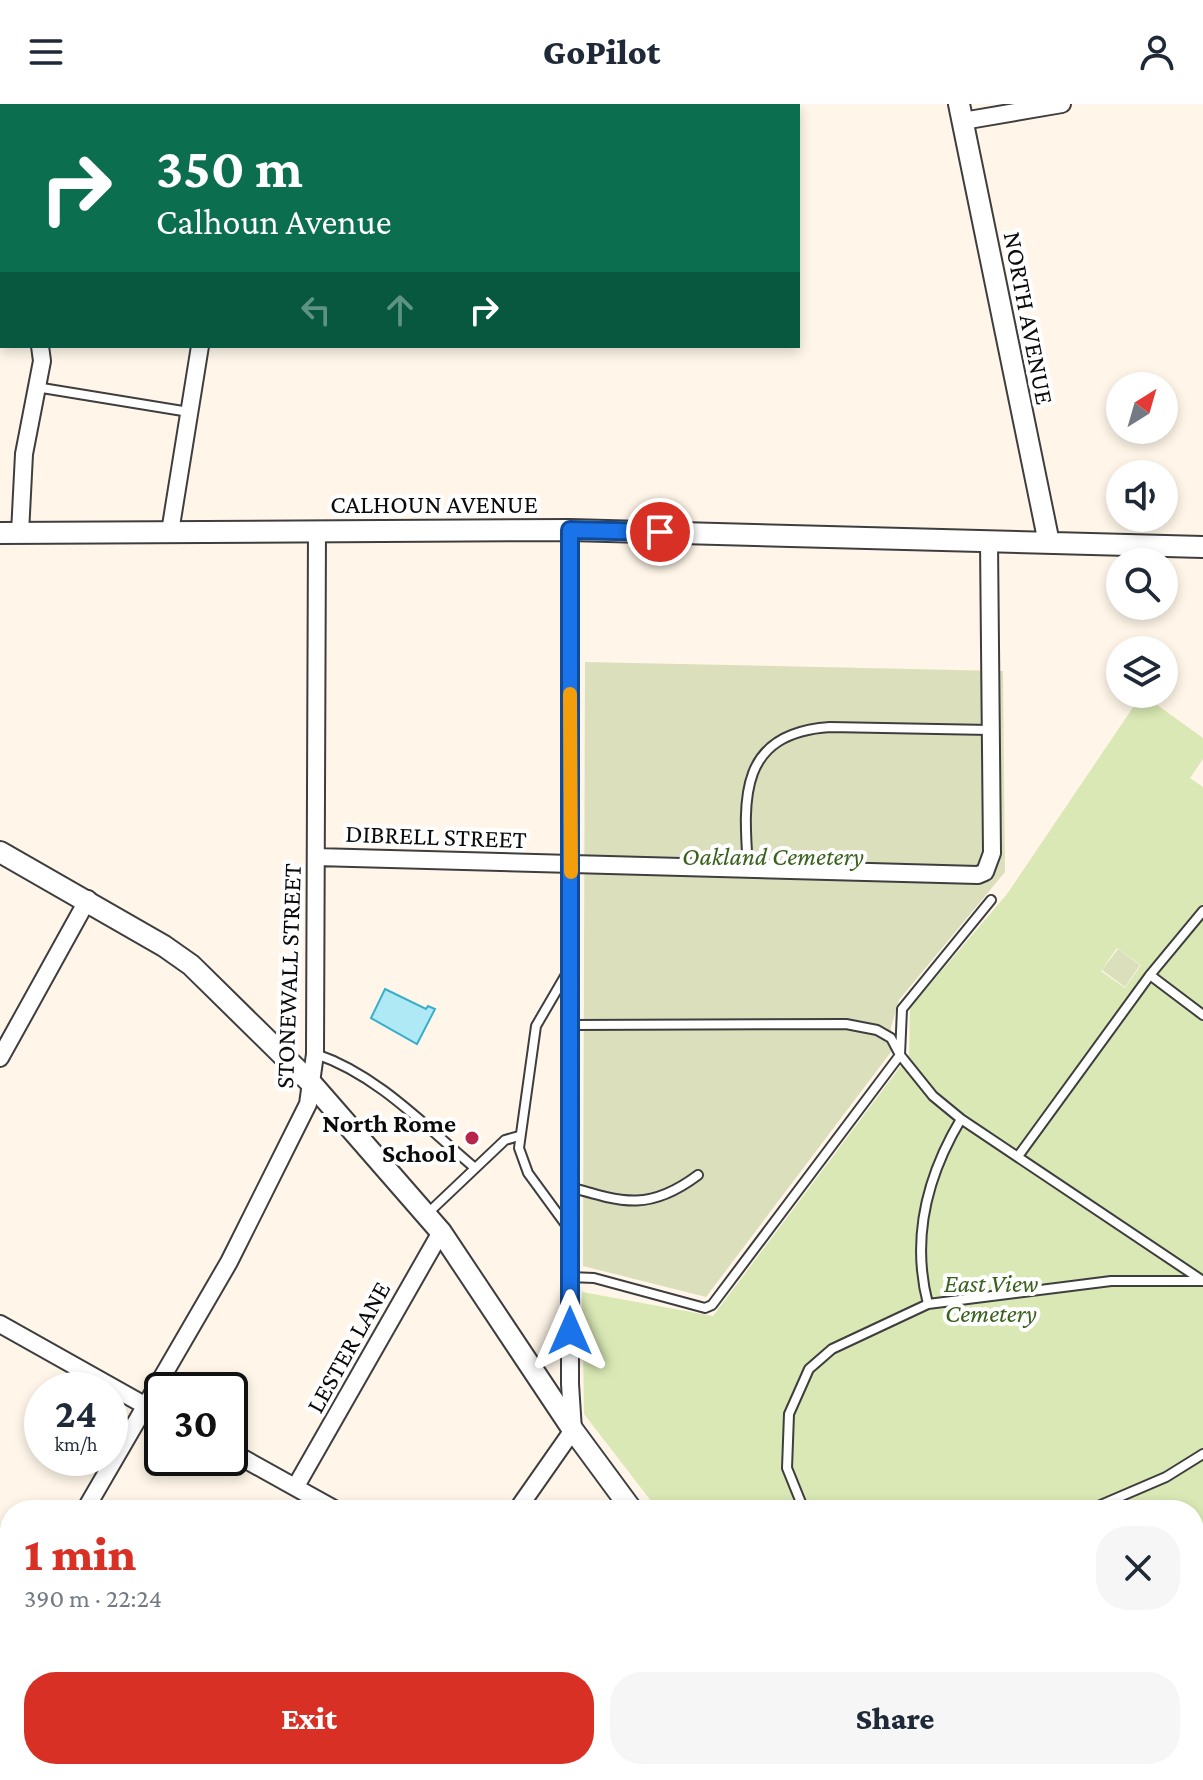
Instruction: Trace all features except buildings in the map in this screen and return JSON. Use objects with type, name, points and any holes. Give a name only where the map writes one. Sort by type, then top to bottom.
[{"type":"street","points":[[961,113],[1062,104]]},
{"type":"street","name":"NORTH AVENUE","points":[[961,113],[1049,543]]},
{"type":"street","points":[[10,533],[34,387],[42,361],[40,348]]},
{"type":"street","points":[[170,532],[200,348]]},
{"type":"street","name":"STONEWALL STREET","points":[[167,1372],[229,1262],[308,1104],[312,1084],[315,1054],[317,530]]},
{"type":"street","points":[[524,1500],[573,1430],[570,1277],[570,530]]},
{"type":"street","name":"CALHOUN AVENUE","points":[[10,533],[570,530],[1203,547]]},
{"type":"street","points":[[989,542],[990,730]]},
{"type":"street","name":"DIBRELL STREET","points":[[316,857],[978,875],[985,872],[992,853],[990,730]]},
{"type":"street","points":[[0,852],[88,899],[191,965],[312,1084],[441,1232],[573,1430],[625,1500]]},
{"type":"street","points":[[0,1058],[88,899]]},
{"type":"street","name":"LESTER LANE","points":[[296,1486],[441,1232]]},
{"type":"street","points":[[0,1324],[144,1405]]},
{"type":"street","name":"STONEWALL STREET","points":[[91,1500],[144,1412]]},
{"type":"street","points":[[248,1461],[319,1500]]},
{"type":"lane","points":[[34,387],[189,412]]},
{"type":"lane","points":[[748,869],[747,785],[760,760],[781,742],[811,728],[990,730]]},
{"type":"lane","points":[[570,1277],[594,1278],[705,1308],[712,1305],[900,1055],[902,1009],[991,900]]},
{"type":"lane","points":[[1019,1155],[1150,975],[1203,911]]},
{"type":"lane","points":[[570,1232],[528,1173],[519,1148],[519,1136],[536,1026],[571,967]]},
{"type":"lane","points":[[1150,975],[1203,1015]]},
{"type":"lane","points":[[571,1025],[846,1024],[877,1030],[891,1038],[900,1055],[933,1096],[961,1119],[1203,1281]]},
{"type":"lane","points":[[315,1054],[341,1063],[373,1082],[475,1168]]},
{"type":"lane","points":[[928,1304],[921,1275],[922,1219],[940,1160],[961,1119]]},
{"type":"lane","points":[[427,1215],[505,1140],[519,1136]]},
{"type":"lane","points":[[570,1187],[608,1199],[651,1201],[675,1192],[698,1175]]},
{"type":"lane","points":[[800,1500],[787,1468],[789,1414],[798,1386],[809,1369],[832,1349],[928,1304],[1098,1282],[1203,1281]]},
{"type":"lane","points":[[1112,1500],[1166,1477],[1203,1454]]},
{"type":"green space","name":"Oakland Cemetery","points":[[585,662],[1003,671],[1005,872],[899,1000],[891,1027],[891,1052],[706,1297],[583,1266]]},
{"type":"green space","name":"East View Cemetery","points":[[1133,708],[1161,708],[1203,738],[1203,759],[1190,778],[1203,787],[1203,1500],[650,1500],[584,1414],[582,1292],[713,1316],[909,1055],[910,1008],[1007,894]],"holes":[[[1117,948],[1141,965],[1125,988],[1101,971]]]},
{"type":"green space","points":[[1118,949],[1140,965],[1125,987],[1102,970]]},
{"type":"water","points":[[385,989],[426,1009],[428,1006],[435,1009],[417,1044],[371,1018]]},
{"type":"slow traffic","points":[[570,694],[571,872]]},
{"type":"place","name":"North Rome School","points":[[472,1138]]},
{"type":"route","points":[[570,1331],[570,530],[660,532]]}]
